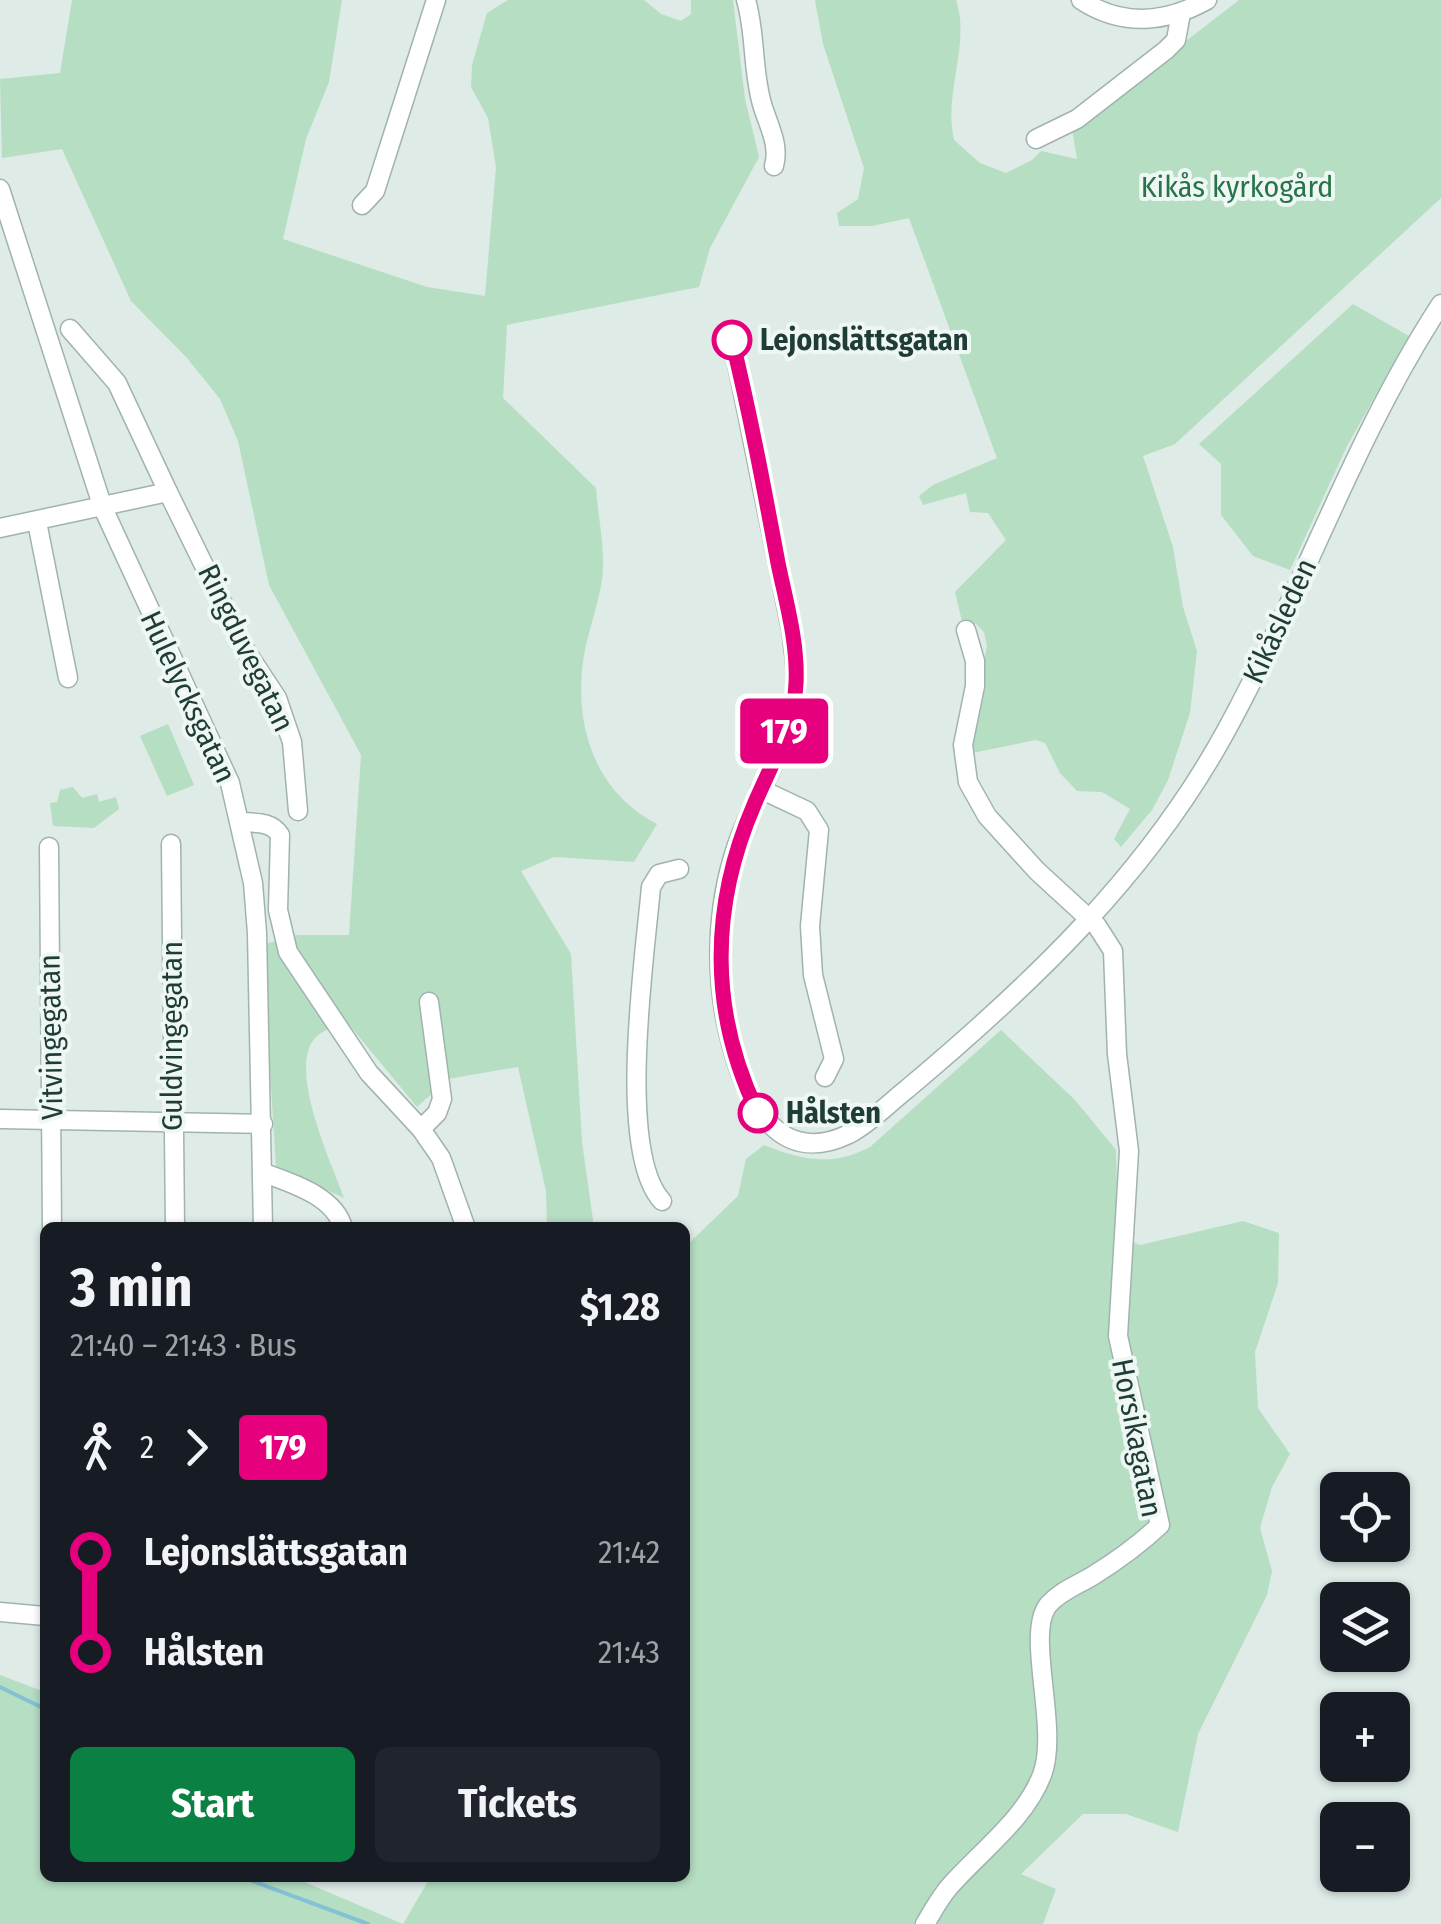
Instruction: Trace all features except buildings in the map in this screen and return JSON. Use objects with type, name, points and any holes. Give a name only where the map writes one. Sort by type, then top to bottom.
[{"type":"street","points":[[362,205],[375,191],[436,0]]},
{"type":"street","points":[[746,0],[754,32],[758,87],[776,144],[774,166]]},
{"type":"street","points":[[1081,0],[1095,9],[1135,20],[1166,19],[1207,0]]},
{"type":"street","points":[[1036,139],[1077,119],[1166,50],[1176,40],[1181,13]]},
{"type":"street","name":"Hulelycksgatan","points":[[0,189],[103,508],[153,622],[211,734],[240,822],[258,933],[264,1222]]},
{"type":"street","name":"Kikåsleden","points":[[1091,920],[1158,836],[1225,734],[1258,672],[1355,459],[1441,304]]},
{"type":"street","name":"Ringduvegatan","points":[[70,329],[117,382],[246,652],[277,698],[292,742],[298,811]]},
{"type":"street","points":[[732,340],[790,622],[796,684],[783,736],[737,844],[726,883],[719,945],[726,1024],[736,1061],[758,1113],[785,1136],[828,1142],[863,1126],[1011,998],[1091,920],[1037,871],[976,801],[968,782],[963,745],[976,686],[975,660],[966,630]]},
{"type":"street","points":[[0,528],[168,492]]},
{"type":"street","points":[[37,522],[68,678]]},
{"type":"street","points":[[760,789],[807,810],[819,830],[810,926],[812,975],[834,1059],[825,1077]]},
{"type":"street","points":[[240,822],[275,827],[280,835],[278,910],[288,952],[369,1073],[421,1128],[441,1158],[464,1222]]},
{"type":"street","name":"Guldvingegatan","points":[[171,844],[175,1222]]},
{"type":"street","name":"Vitvingegatan","points":[[49,848],[52,1222]]},
{"type":"street","points":[[662,1200],[648,1182],[641,1154],[637,1076],[640,1008],[651,887],[664,870],[679,869]]},
{"type":"street","name":"Horsikagatan","points":[[925,1924],[947,1889],[1026,1805],[1042,1776],[1050,1744],[1040,1654],[1040,1621],[1046,1608],[1061,1592],[1132,1552],[1160,1525],[1118,1336],[1126,1258],[1128,1134],[1116,1054],[1113,951],[1091,920]]},
{"type":"street","points":[[421,1128],[437,1113],[442,1100],[428,1002]]},
{"type":"street","points":[[0,1119],[263,1124]]},
{"type":"street","points":[[264,1172],[304,1188],[331,1206],[340,1222]]},
{"type":"street","points":[[0,1612],[40,1616]]},
{"type":"green space","points":[[72,0],[342,0],[329,82],[306,139],[283,239],[427,287],[485,296],[496,167],[488,118],[471,87],[472,65],[487,13],[508,0],[644,0],[661,14],[681,21],[691,14],[691,0],[733,0],[745,99],[759,157],[710,248],[699,287],[507,325],[503,398],[596,488],[603,569],[581,680],[585,729],[603,774],[617,793],[657,824],[634,862],[554,857],[521,871],[571,954],[582,1142],[593,1222],[547,1222],[546,1191],[518,1067],[448,1079],[417,1107],[346,1021],[318,1035],[309,1049],[306,1068],[314,1114],[344,1198],[276,1166],[262,945],[297,935],[349,935],[361,755],[269,585],[238,441],[220,399],[187,358],[131,301],[62,149],[2,158],[0,79],[60,73]]},
{"type":"green space","name":"Kikås kyrkogård","points":[[815,0],[956,0],[960,34],[952,104],[954,140],[980,163],[1006,173],[1041,151],[1077,159],[1072,129],[1239,0],[1441,0],[1441,198],[1175,444],[1143,456],[1173,547],[1183,607],[1197,651],[1190,713],[1168,780],[1152,810],[1121,847],[1114,839],[1130,809],[1102,792],[1077,791],[1060,773],[1045,743],[1036,740],[967,754],[987,646],[984,632],[976,624],[968,626],[962,621],[955,592],[1006,540],[988,513],[970,512],[966,493],[923,505],[919,496],[933,485],[997,458],[909,218],[872,226],[839,226],[837,213],[858,199],[864,168],[823,44]]},
{"type":"green space","points":[[1353,304],[1409,336],[1347,446],[1290,570],[1253,556],[1221,515],[1221,464],[1199,444]]},
{"type":"green space","points":[[168,724],[194,785],[167,796],[140,736]]},
{"type":"green space","points":[[73,787],[82,798],[97,794],[99,802],[116,797],[119,809],[94,828],[53,826],[50,803],[57,802],[60,790]]},
{"type":"green space","points":[[1001,1030],[1075,1100],[1116,1150],[1118,1237],[1140,1245],[1243,1221],[1279,1233],[1278,1283],[1255,1352],[1258,1408],[1290,1454],[1272,1487],[1260,1528],[1272,1571],[1267,1595],[1198,1734],[1178,1832],[1126,1814],[1083,1814],[1021,1874],[1056,1889],[1043,1924],[403,1924],[428,1882],[690,1882],[690,1242],[738,1196],[746,1159],[764,1145],[817,1159],[843,1157],[870,1147]]},
{"type":"green space","points":[[0,1675],[40,1690],[40,1882],[304,1882],[403,1924],[0,1924]]},
{"type":"waterway","points":[[0,1687],[40,1707]]},
{"type":"waterway","points":[[255,1882],[368,1924]]},
{"type":"bus line","name":"179","points":[[732,340],[788,609],[796,684],[783,736],[737,844],[726,883],[719,945],[726,1024],[736,1061],[758,1113]]},
{"type":"place","name":"Lejonslättsgatan","points":[[732,340]]},
{"type":"place","name":"Hålsten","points":[[758,1113]]}]
